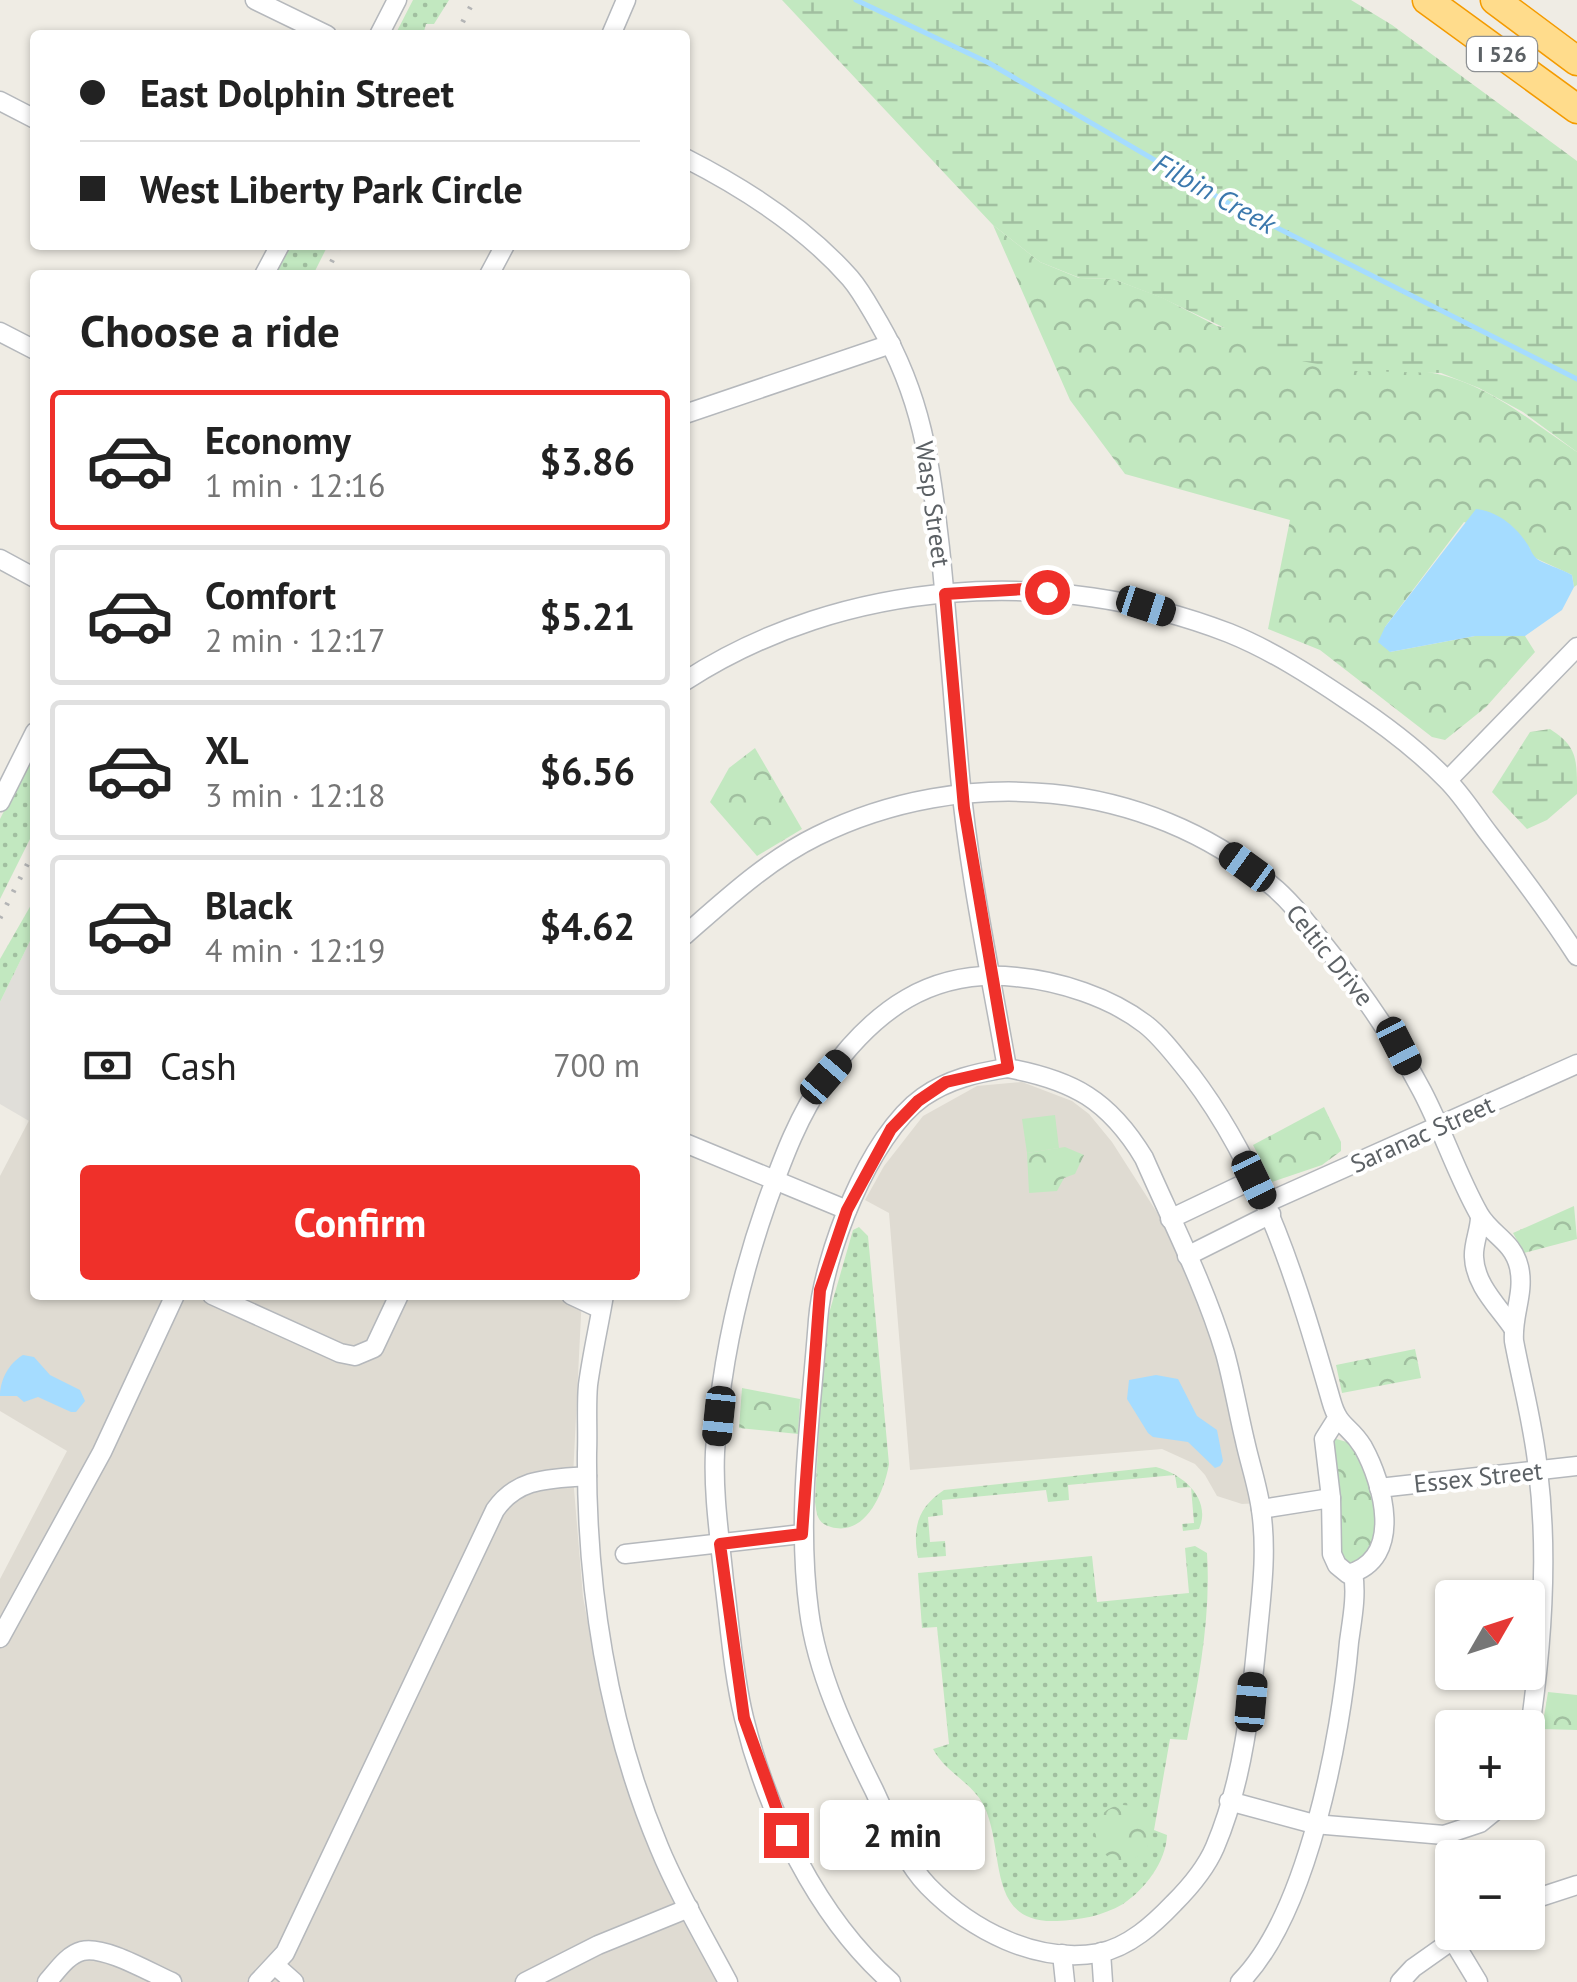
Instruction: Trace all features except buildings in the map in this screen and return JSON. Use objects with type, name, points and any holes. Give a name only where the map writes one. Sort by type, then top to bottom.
[{"type":"highway","name":"I 526","points":[[1427,0],[1577,108]]},
{"type":"highway","name":"I 526","points":[[1495,0],[1577,60]]},
{"type":"street","points":[[255,0],[317,30]]},
{"type":"street","points":[[381,30],[397,0]]},
{"type":"street","points":[[613,30],[626,0]]},
{"type":"street","points":[[0,101],[30,116]]},
{"type":"street","name":"Wasp Street","points":[[690,161],[726,179],[808,239],[859,290],[891,344],[914,395],[929,455],[962,794],[1008,1068]]},
{"type":"street","points":[[0,332],[30,347]]},
{"type":"street","points":[[690,412],[891,344]]},
{"type":"street","points":[[0,559],[30,575]]},
{"type":"street","points":[[690,678],[832,612],[945,594],[1025,589],[1146,606],[1230,634],[1285,660],[1362,710],[1448,780],[1546,908],[1577,956]]},
{"type":"street","points":[[1448,780],[1577,647]]},
{"type":"street","points":[[3,790],[30,741]]},
{"type":"street","name":"Celtic Drive","points":[[690,932],[754,877],[816,836],[911,800],[962,794],[1048,794],[1104,801],[1158,816],[1220,847],[1273,886],[1369,1000],[1399,1046],[1441,1125],[1480,1217],[1480,1234],[1473,1254],[1476,1270],[1513,1328]]},
{"type":"street","points":[[891,1982],[836,1920],[786,1835],[768,1790],[744,1718],[720,1544],[715,1454],[730,1331],[750,1252],[790,1139],[826,1077],[884,1012],[932,984],[990,974],[1031,978],[1100,998],[1145,1024],[1176,1056],[1214,1106],[1254,1180],[1298,1282],[1336,1420],[1359,1441],[1379,1488],[1385,1519],[1384,1540],[1366,1565],[1348,1574],[1332,1554],[1324,1438],[1336,1420]]},
{"type":"street","name":"Saranac Street","points":[[1187,1256],[1268,1208],[1577,1064]]},
{"type":"street","points":[[1008,1068],[1062,1082],[1098,1101],[1131,1136],[1144,1158],[1224,1352],[1261,1509],[1264,1560],[1251,1702],[1230,1801],[1214,1848],[1196,1880],[1154,1924],[1101,1952],[1062,1954],[1017,1946],[985,1931],[924,1882],[902,1848],[844,1730],[809,1616],[802,1534],[820,1290],[847,1210],[891,1129],[918,1101],[946,1082],[1008,1068]]},
{"type":"street","points":[[690,1145],[847,1210]]},
{"type":"street","points":[[1170,1218],[1254,1180]]},
{"type":"street","name":"Celtic Drive","points":[[1480,1217],[1510,1244],[1518,1262],[1521,1298],[1513,1328],[1538,1470],[1542,1609],[1531,1710]]},
{"type":"street","points":[[0,1638],[102,1452],[172,1300]]},
{"type":"street","points":[[223,1300],[340,1354],[355,1356],[374,1348],[398,1300]]},
{"type":"street","points":[[602,1302],[588,1387],[587,1476],[590,1558],[602,1645],[618,1723],[660,1848],[728,1982]]},
{"type":"street","name":"Essex Street","points":[[1379,1488],[1577,1466]]},
{"type":"street","points":[[258,1982],[285,1953],[495,1510],[521,1485],[550,1478],[587,1476]]},
{"type":"street","points":[[1261,1509],[1331,1498]]},
{"type":"street","points":[[625,1554],[802,1534]]},
{"type":"street","points":[[1240,1982],[1270,1943],[1284,1914],[1314,1824],[1338,1732],[1354,1573]]},
{"type":"street","points":[[1230,1801],[1314,1824],[1444,1834],[1461,1832],[1484,1820]]},
{"type":"street","points":[[1545,1895],[1577,1885]]},
{"type":"street","points":[[525,1982],[598,1945],[688,1908]]},
{"type":"street","points":[[47,1982],[74,1954],[95,1950],[172,1982]]},
{"type":"street","points":[[1400,1982],[1439,1950]]},
{"type":"street","points":[[1464,1950],[1478,1982]]},
{"type":"street","points":[[1101,1952],[1104,1982]]},
{"type":"street","points":[[1062,1954],[1065,1982]]},
{"type":"street","points":[[276,1966],[294,1982]]},
{"type":"shaded area","points":[[30,941],[29,1121],[0,1104],[0,1002]]},
{"type":"shaded area","points":[[1022,1082],[1072,1101],[1089,1114],[1112,1142],[1158,1214],[1167,1210],[1209,1308],[1260,1503],[1242,1504],[1217,1496],[1195,1464],[1162,1449],[910,1470],[889,1213],[865,1200],[884,1166],[923,1116],[977,1086]]},
{"type":"shaded area","points":[[30,1119],[30,1300],[582,1300],[573,1477],[583,1597],[602,1698],[619,1754],[681,1911],[718,1982],[0,1982],[0,1579],[67,1451],[0,1411],[0,1176]]},
{"type":"green space","points":[[413,0],[449,0],[434,24],[426,24],[424,30],[398,30]]},
{"type":"green space","points":[[782,0],[1351,0],[1392,25],[1577,161],[1577,452],[1523,412],[1441,373],[1356,371],[1290,359],[1162,298],[1113,279],[1080,278],[1040,262],[993,225]]},
{"type":"green space","points":[[993,225],[1040,262],[1079,278],[1113,279],[1163,298],[1217,326],[1460,381],[1500,400],[1577,452],[1577,585],[1574,587],[1572,575],[1533,557],[1529,547],[1464,522],[1385,627],[1390,652],[1475,636],[1525,636],[1535,652],[1486,707],[1445,740],[1432,737],[1320,650],[1268,629],[1290,520],[1125,474],[1070,400]]},
{"type":"green space","points":[[286,250],[326,250],[316,270],[276,270]]},
{"type":"green space","points":[[1550,729],[1574,754],[1577,794],[1547,820],[1527,829],[1492,792],[1530,732]]},
{"type":"green space","points":[[755,748],[802,829],[757,856],[710,802],[729,768]]},
{"type":"green space","points":[[30,759],[30,839],[0,899],[0,819]]},
{"type":"green space","points":[[30,907],[30,941],[0,1002],[0,959]]},
{"type":"green space","points":[[1324,1107],[1341,1142],[1341,1151],[1322,1165],[1272,1182],[1253,1145]]},
{"type":"green space","points":[[1055,1115],[1059,1148],[1027,1153],[1022,1119]]},
{"type":"green space","points":[[1065,1147],[1084,1155],[1075,1174],[1064,1178],[1057,1191],[1029,1193],[1027,1153]]},
{"type":"green space","points":[[1574,1206],[1577,1239],[1524,1253],[1513,1233]]},
{"type":"green space","points":[[859,1227],[868,1236],[889,1464],[871,1510],[854,1525],[843,1528],[820,1521],[815,1502],[828,1317],[853,1230]]},
{"type":"green space","points":[[1415,1349],[1421,1378],[1342,1393],[1336,1365]]},
{"type":"green space","points":[[742,1388],[800,1399],[798,1434],[739,1428]]},
{"type":"green space","points":[[1333,1438],[1357,1445],[1377,1498],[1374,1544],[1352,1566],[1338,1559],[1331,1463]]},
{"type":"green space","points":[[1156,1467],[1176,1475],[1190,1487],[1177,1488],[1175,1475],[1068,1485],[1069,1500],[1048,1502],[1046,1490],[942,1500],[943,1515],[928,1517],[930,1542],[945,1541],[946,1556],[918,1558],[919,1519],[944,1490]]},
{"type":"green space","points":[[1191,1488],[1202,1508],[1202,1518],[1199,1529],[1183,1531],[1182,1524],[1194,1523]]},
{"type":"green space","points":[[1195,1546],[1207,1553],[1206,1624],[1187,1740],[1170,1739],[1154,1830],[1167,1835],[1163,1855],[1146,1883],[1115,1908],[1074,1920],[1034,1919],[1018,1911],[1008,1898],[984,1806],[933,1749],[949,1744],[937,1627],[922,1628],[918,1573],[1092,1556],[1097,1602],[1189,1593],[1185,1548]]},
{"type":"green space","points":[[1548,1692],[1577,1695],[1577,1730],[1545,1729]]},
{"type":"green space","points":[[1123,1805],[1143,1813],[1151,1833],[1143,1853],[1123,1861],[1103,1853],[1095,1833],[1103,1813]]},
{"type":"water","points":[[1476,509],[1505,521],[1536,558],[1572,575],[1574,587],[1562,610],[1525,636],[1475,636],[1390,652],[1378,642],[1385,627]]},
{"type":"water","points":[[23,1355],[34,1357],[50,1375],[80,1390],[85,1401],[76,1412],[38,1397],[24,1402],[17,1396],[0,1396],[6,1372]]},
{"type":"water","points":[[1156,1375],[1178,1379],[1197,1416],[1217,1430],[1223,1461],[1220,1466],[1215,1468],[1188,1442],[1148,1433],[1127,1399],[1129,1380]]},
{"type":"waterway","name":"Filbin Creek","points":[[856,0],[989,63],[1228,203],[1577,379]]},
{"type":"railway","points":[[459,30],[474,0]]},
{"type":"railway","points":[[328,270],[338,250]]},
{"type":"railway","points":[[0,918],[30,859]]},
{"type":"route","points":[[786,1835],[744,1718],[720,1544],[802,1534],[820,1290],[847,1210],[891,1129],[918,1101],[946,1082],[1008,1068],[964,808],[945,594],[1025,589],[1047,592]]}]
